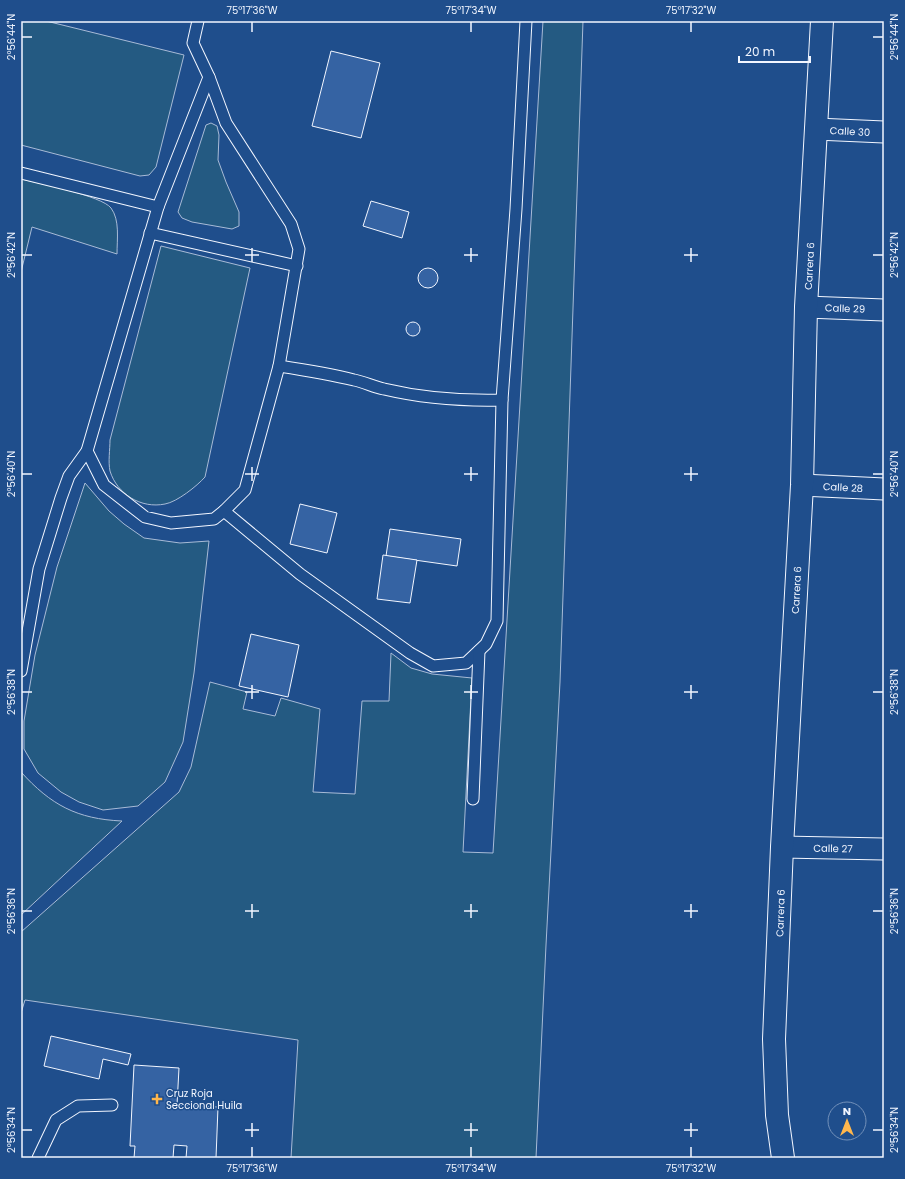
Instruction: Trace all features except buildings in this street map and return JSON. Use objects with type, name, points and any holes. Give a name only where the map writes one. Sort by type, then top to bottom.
[{"type":"street","name":"Carrera 6","points":[[783,1158],[777,1115],[774,1039],[782,847],[802,484],[806,307],[822,21]]},
{"type":"street","name":"Calle 30","points":[[816,129],[884,132]]},
{"type":"street","name":"Calle 29","points":[[806,307],[884,310]]},
{"type":"street","name":"Calle 28","points":[[802,484],[884,489]]},
{"type":"street","name":"Calle 27","points":[[782,847],[884,849]]},
{"type":"lane","points":[[87,452],[104,485],[144,517],[171,523],[214,519],[245,490],[279,366],[299,249],[291,224],[226,123],[209,77],[193,43],[198,21]]},
{"type":"lane","points":[[224,511],[300,574],[410,653],[433,666],[466,663],[486,644],[497,621],[502,400],[516,209],[526,21]]},
{"type":"lane","points":[[21,670],[41,562],[61,498],[69,476],[87,452],[158,207],[209,77]]},
{"type":"lane","points":[[21,173],[158,207]]},
{"type":"lane","points":[[150,234],[297,266]]},
{"type":"lane","points":[[279,366],[356,380],[382,389],[421,396],[477,401],[502,400]]},
{"type":"lane","points":[[473,799],[479,651]]},
{"type":"lane","points":[[38,1158],[56,1120],[78,1106],[112,1106]]},
{"type":"shaded area","points":[[21,21],[46,21],[184,55],[156,167],[149,175],[140,176],[21,145]]},
{"type":"shaded area","points":[[543,21],[583,21],[560,682],[536,1158],[291,1158],[298,1040],[25,1000],[21,1013],[21,932],[179,792],[191,767],[210,682],[247,692],[243,709],[275,716],[281,698],[320,709],[313,792],[355,794],[362,701],[389,701],[391,653],[411,668],[432,674],[472,678],[463,852],[493,853]]},
{"type":"shaded area","points":[[211,123],[217,126],[219,135],[218,160],[239,212],[239,226],[232,229],[192,222],[182,218],[178,212],[206,125]]},
{"type":"shaded area","points":[[21,179],[69,190],[105,203],[111,208],[116,218],[117,254],[32,227],[21,272]]},
{"type":"shaded area","points":[[161,246],[250,268],[205,477],[181,497],[170,503],[156,505],[139,502],[124,493],[113,479],[110,471],[109,460],[110,440]]},
{"type":"shaded area","points":[[85,483],[109,511],[144,538],[180,543],[209,541],[194,673],[183,742],[165,782],[138,806],[103,810],[79,802],[61,792],[38,773],[24,749],[24,721],[35,655],[57,567]]},
{"type":"shaded area","points":[[21,772],[43,793],[66,808],[91,817],[122,821],[21,915]]},
{"type":"place","name":"Cruz Roja Seccional Huila","points":[[157,1099]]}]
